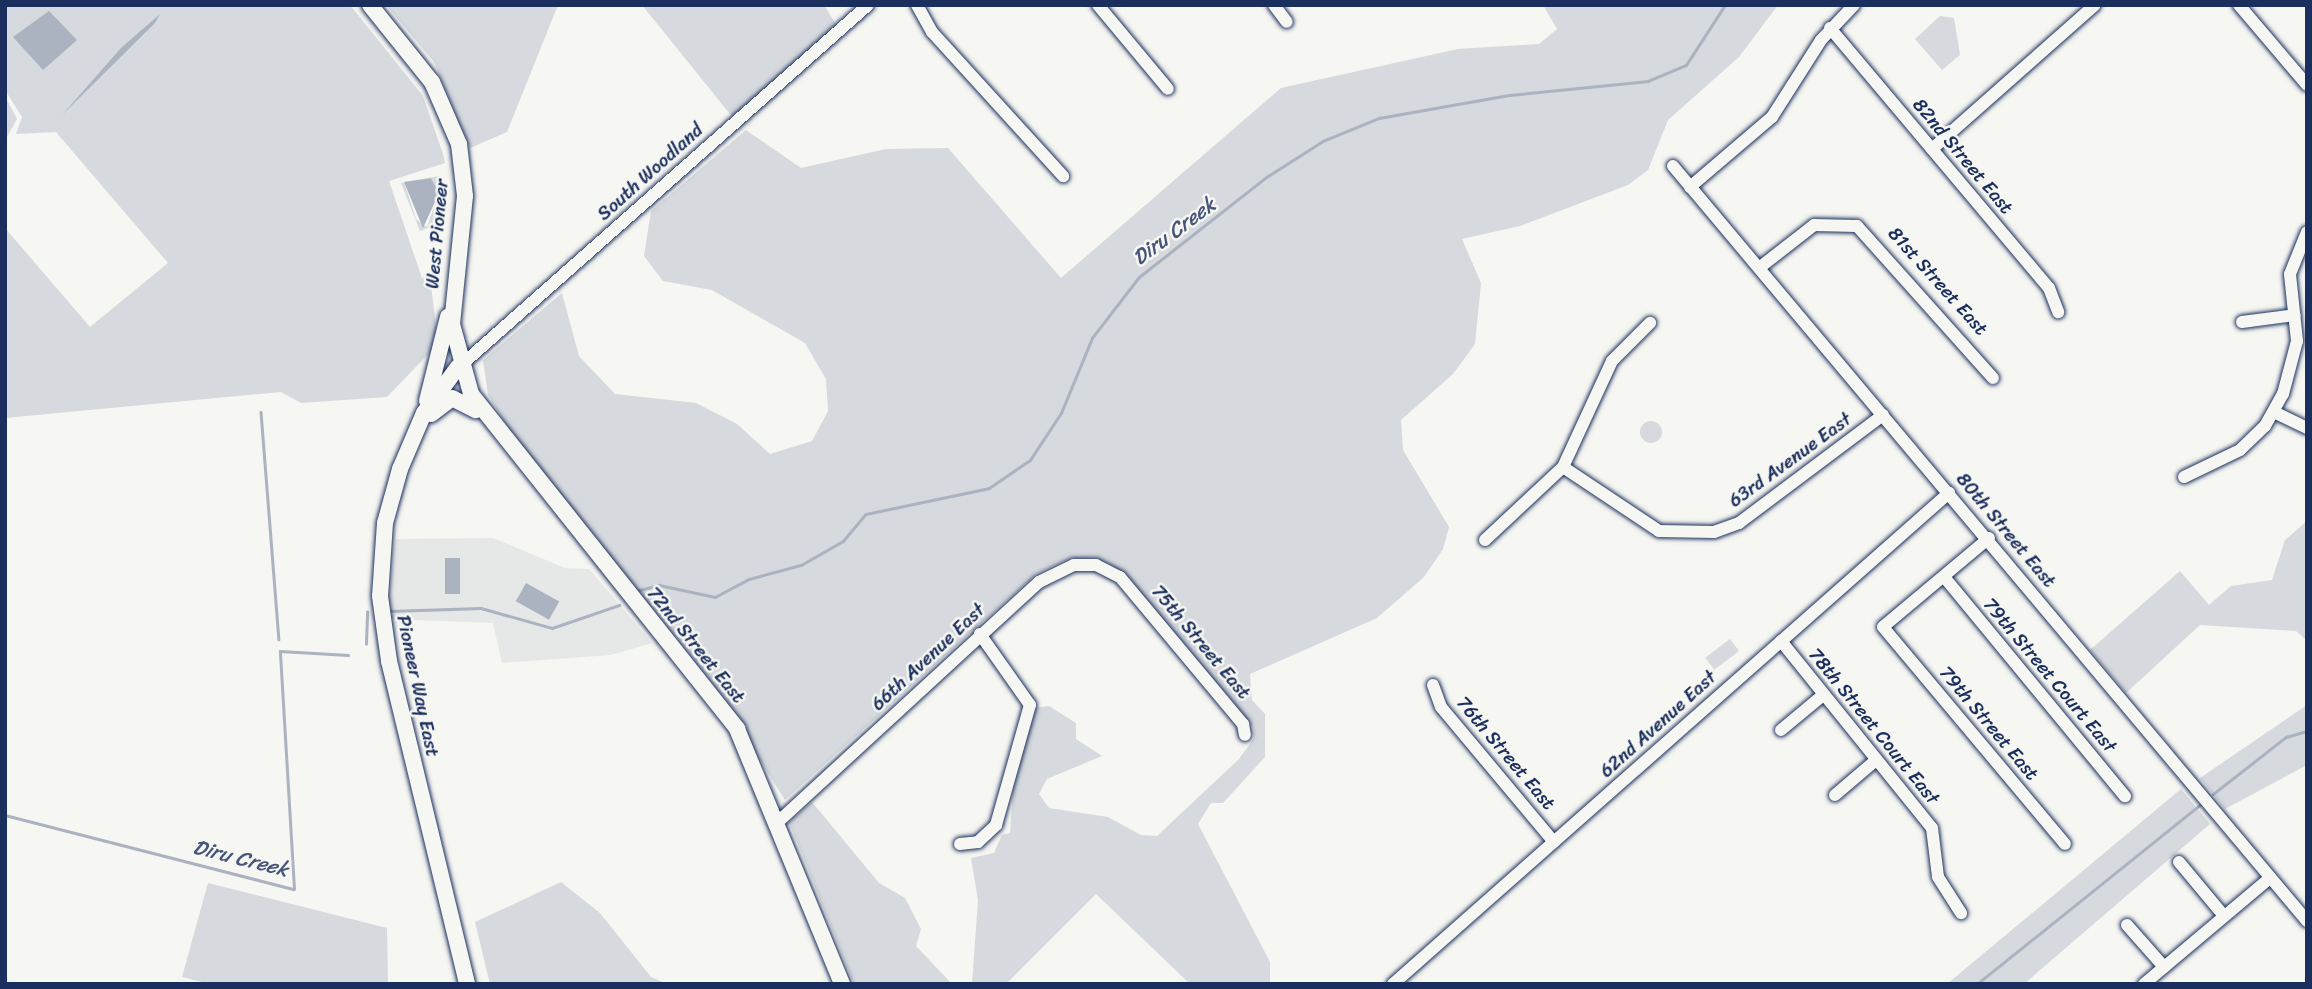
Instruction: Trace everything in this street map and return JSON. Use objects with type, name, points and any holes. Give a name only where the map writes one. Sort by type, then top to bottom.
[{"type":"main road","name":"West Pioneer","points":[[370,5],[432,82],[459,144],[465,196],[452,298],[458,367]]},
{"type":"main road","points":[[424,413],[452,298]]},
{"type":"main road","name":"Pioneer Way East","points":[[458,367],[424,413],[414,434],[384,523],[381,624],[467,984]]},
{"type":"main road","name":"72nd Street East","points":[[458,367],[490,424],[727,714],[779,821],[842,984]]},
{"type":"main road","points":[[414,434],[452,398],[465,401],[490,424]]},
{"type":"street","name":"South Woodland","points":[[458,367],[868,5]]},
{"type":"street","points":[[917,5],[932,32],[1063,176]]},
{"type":"street","points":[[1098,5],[1168,89]]},
{"type":"street","points":[[1274,5],[1287,22]]},
{"type":"street","points":[[1690,187],[1786,102],[1830,28],[1854,5]]},
{"type":"street","points":[[1931,149],[2095,5]]},
{"type":"street","points":[[2239,5],[2307,85]]},
{"type":"street","name":"82nd Street East","points":[[1830,28],[2049,288],[2058,312]]},
{"type":"street","name":"80th Street East","points":[[1673,166],[1989,538],[2307,921]]},
{"type":"street","name":"81st Street East","points":[[1759,268],[1814,225],[1844,222],[1871,236],[1993,379]]},
{"type":"street","points":[[2184,477],[2240,450],[2274,412],[2295,356],[2295,315],[2290,274],[2307,232]]},
{"type":"street","points":[[2242,323],[2295,315]]},
{"type":"street","points":[[1485,540],[1563,467],[1612,361],[1650,323]]},
{"type":"street","points":[[2274,412],[2307,428]]},
{"type":"street","name":"63rd Avenue East","points":[[1563,467],[1644,524],[1676,535],[1739,523],[1883,415]]},
{"type":"street","name":"62nd Avenue East","points":[[1394,984],[1949,493]]},
{"type":"street","points":[[1945,578],[1989,538]]},
{"type":"street","name":"66th Avenue East","points":[[779,821],[980,634],[1060,569],[1091,564],[1121,577]]},
{"type":"street","name":"75th Street East","points":[[1121,577],[1243,724],[1245,735]]},
{"type":"street","name":"79th Street East","points":[[1945,578],[1924,587],[1883,626],[2065,844]]},
{"type":"street","name":"79th Street Court East","points":[[1945,578],[2125,796]]},
{"type":"street","points":[[960,844],[978,842],[996,825],[1030,705],[980,634]]},
{"type":"street","name":"78th Street Court East","points":[[1781,641],[1822,696],[1932,828],[1938,877],[1961,913]]},
{"type":"street","name":"76th Street East","points":[[1433,685],[1441,707],[1554,842]]},
{"type":"street","points":[[1781,730],[1822,696]]},
{"type":"street","points":[[1835,795],[1875,761]]},
{"type":"street","points":[[2179,862],[2224,916]]},
{"type":"street","points":[[2144,984],[2270,878]]},
{"type":"street","points":[[2127,925],[2164,967]]},
{"type":"shaded area","points":[[5,5],[350,5],[423,96],[443,154],[445,163],[389,181],[422,278],[430,276],[438,344],[387,397],[301,403],[281,392],[5,418],[5,228],[90,327],[168,263],[56,132],[16,134],[22,117],[5,90]]},
{"type":"shaded area","points":[[386,5],[558,5],[507,132],[470,148],[434,62]]},
{"type":"shaded area","points":[[642,5],[824,5],[837,26],[734,119]]},
{"type":"shaded area","points":[[1543,5],[1778,5],[1739,57],[1668,120],[1648,170],[1628,185],[1520,226],[1462,239],[1481,283],[1475,344],[1453,374],[1401,420],[1403,450],[1449,527],[1443,549],[1424,577],[1377,618],[1250,674],[1252,700],[1265,714],[1265,757],[1223,803],[1211,803],[1198,824],[1270,962],[1270,984],[1190,984],[1096,894],[1006,984],[972,984],[978,900],[971,858],[994,853],[1002,835],[1010,833],[1013,788],[1033,708],[1049,706],[1076,723],[1076,739],[1102,756],[1047,779],[1039,794],[1049,808],[1108,817],[1141,835],[1157,836],[1239,759],[1254,738],[1253,727],[1122,572],[1094,557],[1071,558],[1037,573],[785,800],[713,685],[523,452],[488,395],[483,360],[562,293],[579,356],[615,394],[696,403],[737,424],[770,454],[812,441],[828,411],[826,379],[805,343],[712,290],[663,281],[644,256],[651,211],[746,130],[801,168],[886,149],[948,148],[1061,278],[1281,88],[1458,49],[1539,44],[1557,29]]},
{"type":"shaded area","points":[[49,11],[77,40],[43,70],[13,37]]},
{"type":"shaded area","points":[[160,14],[155,23],[62,115],[121,48]]},
{"type":"shaded area","points":[[1940,16],[1954,18],[1960,55],[1942,70],[1915,39]]},
{"type":"shaded area","points":[[5,96],[17,119],[5,140]]},
{"type":"shaded area","points":[[439,176],[439,192],[431,178],[416,180]]},
{"type":"shaded area","points":[[431,178],[439,193],[423,228],[404,182]]},
{"type":"shaded area","points":[[404,182],[416,219],[427,227],[439,194],[438,224],[420,231],[401,183]]},
{"type":"shaded area","points":[[1651,421],[1659,424],[1662,432],[1659,440],[1651,443],[1643,440],[1640,432],[1643,424]]},
{"type":"shaded area","points":[[2307,521],[2307,641],[2296,631],[2200,625],[2126,693],[2090,650],[2180,571],[2209,605],[2231,586],[2272,580],[2285,540]]},
{"type":"shaded area","points":[[493,538],[565,568],[589,569],[652,643],[611,655],[502,663],[493,623],[388,619],[395,539]]},
{"type":"shaded area","points":[[445,558],[460,558],[460,594],[445,594]]},
{"type":"shaded area","points":[[526,583],[559,601],[549,620],[516,601]]},
{"type":"shaded area","points":[[1730,639],[1739,651],[1714,670],[1705,658]]},
{"type":"shaded area","points":[[2307,705],[2307,765],[2225,809],[2200,778]]},
{"type":"shaded area","points":[[2181,789],[2210,824],[2024,984],[1947,984]]},
{"type":"shaded area","points":[[812,802],[879,883],[905,898],[921,929],[916,946],[952,984],[854,984],[789,822]]},
{"type":"shaded area","points":[[561,882],[600,913],[651,977],[667,984],[490,984],[475,922]]},
{"type":"shaded area","points":[[208,883],[387,928],[388,984],[210,984],[182,977]]},
{"type":"waterway","name":"Diru Creek","points":[[636,591],[659,585],[715,597],[749,579],[801,565],[843,541],[866,514],[989,488],[1030,460],[1061,413],[1092,338],[1139,277],[1268,176],[1323,141],[1379,118],[1510,95],[1648,81],[1686,65],[1725,5]]},
{"type":"waterway","name":"Diru Creek","points":[[261,412],[279,639]]},
{"type":"waterway","name":"Diru Creek","points":[[389,611],[481,608],[552,628],[619,605]]},
{"type":"waterway","name":"Diru Creek","points":[[366,644],[367,612]]},
{"type":"waterway","name":"Diru Creek","points":[[5,815],[294,889],[280,651],[348,655]]},
{"type":"waterway","points":[[2213,794],[2286,737],[2307,731]]},
{"type":"waterway","points":[[1977,984],[2201,804]]}]
